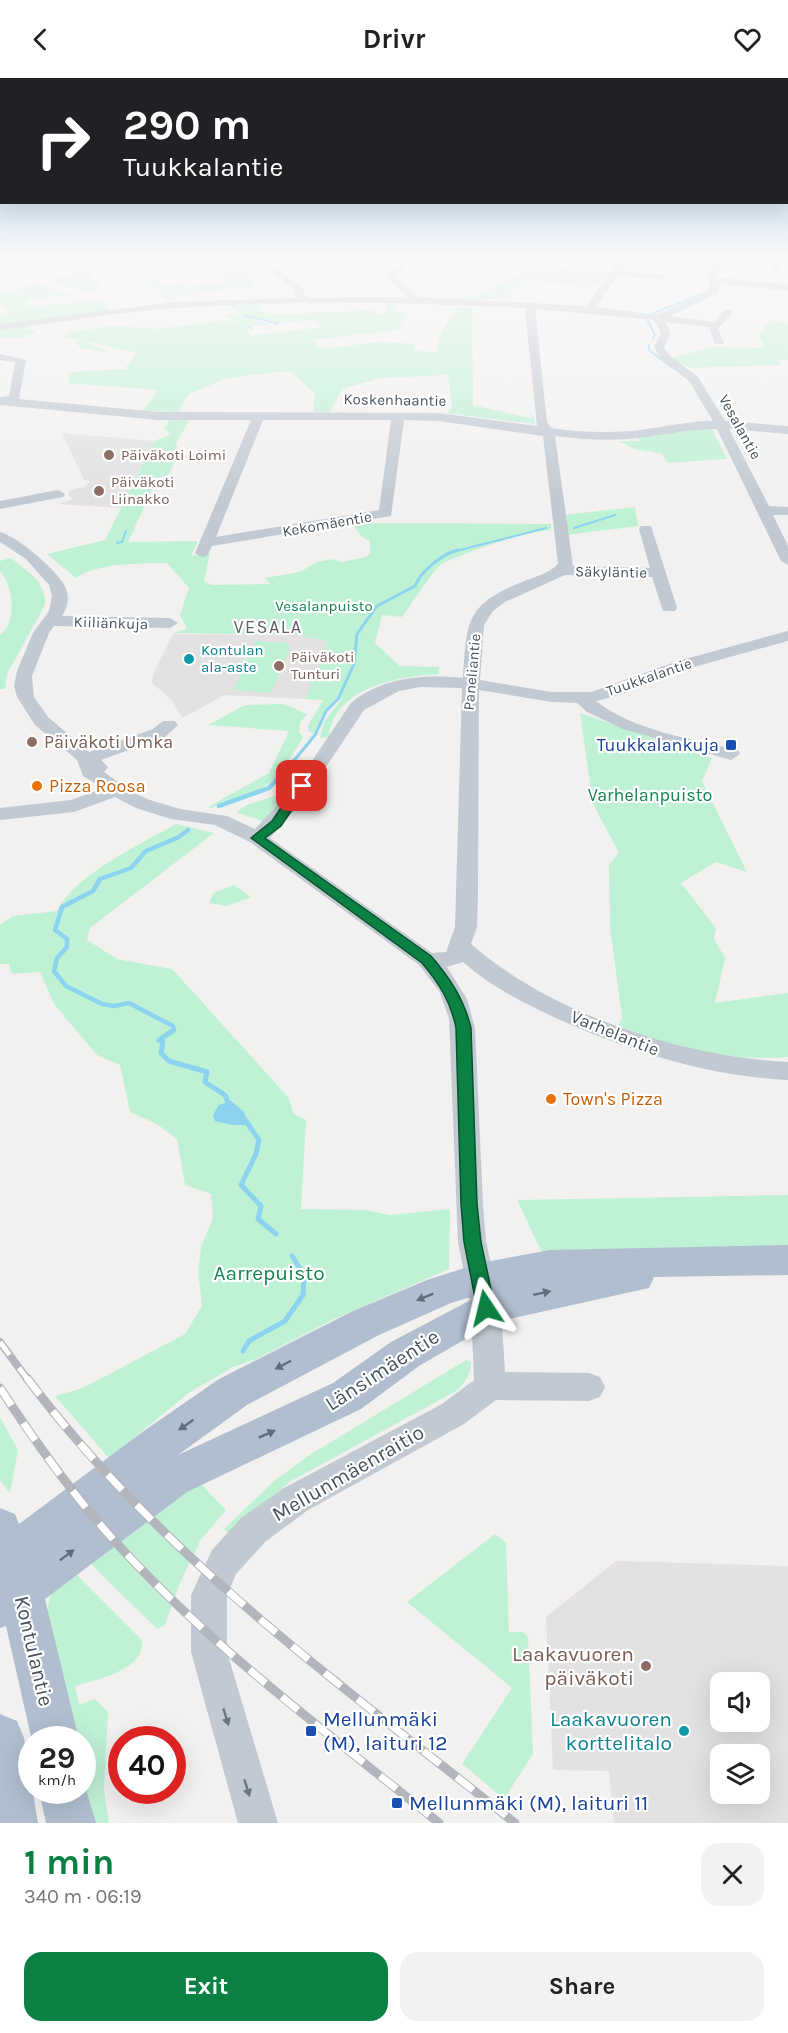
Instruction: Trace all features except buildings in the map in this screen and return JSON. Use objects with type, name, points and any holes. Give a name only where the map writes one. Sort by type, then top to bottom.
[{"type":"main road","name":"Länsimäentie","points":[[6,1570],[155,1447],[234,1392],[366,1323],[440,1291],[483,1293],[583,1285],[740,1262],[788,1260]]},
{"type":"main road","name":"Länsimäentie","points":[[6,1570],[172,1478],[347,1396],[483,1293]]},
{"type":"main road","name":"Kontulantie","points":[[6,1570],[51,1726]]},
{"type":"main road","points":[[0,1738],[14,1823]]},
{"type":"main road","points":[[66,1804],[70,1823]]},
{"type":"street","points":[[533,339],[541,422],[547,432],[566,562],[563,570]]},
{"type":"street","name":"Vesalantie","points":[[662,339],[660,343],[661,352],[691,374],[720,424],[788,561]]},
{"type":"street","points":[[0,357],[13,357],[21,360],[16,395],[6,401]]},
{"type":"street","name":"Koskenhaantie","points":[[6,401],[158,416],[398,416],[480,421],[547,432],[616,436],[678,426],[720,424],[788,430]]},
{"type":"street","points":[[150,429],[158,416]]},
{"type":"street","name":"Kekomäentie","points":[[258,417],[204,548],[386,513],[398,416]]},
{"type":"street","points":[[0,505],[58,494]]},
{"type":"street","points":[[764,510],[788,511]]},
{"type":"street","points":[[646,529],[669,608]]},
{"type":"street","points":[[0,536],[18,550],[21,557],[33,562],[52,578],[60,591],[61,600],[52,621],[49,636],[40,641],[24,674],[24,697],[35,714],[86,759],[90,772],[143,804],[193,817],[202,823],[228,826],[257,838],[427,960],[439,973],[452,994],[463,1028],[469,1204],[472,1242],[483,1293],[490,1386],[590,1387]]},
{"type":"street","points":[[0,555],[18,550]]},
{"type":"street","name":"Säkyläntie","points":[[563,570],[588,573],[658,573]]},
{"type":"street","name":"Paneliantie","points":[[461,948],[467,916],[470,683],[473,637],[482,614],[512,591],[563,570]]},
{"type":"street","name":"Kiiliänkuja","points":[[52,621],[170,623]]},
{"type":"street","name":"Tuukkalantie","points":[[257,838],[277,823],[335,740],[343,723],[361,703],[378,693],[405,684],[448,681],[581,698],[609,693],[693,662],[788,636]]},
{"type":"street","points":[[581,698],[603,715],[703,748],[731,754]]},
{"type":"street","points":[[86,759],[159,733],[170,725]]},
{"type":"street","points":[[0,814],[74,806],[112,786]]},
{"type":"street","points":[[427,960],[442,961],[450,958],[461,948]]},
{"type":"street","name":"Varhelantie","points":[[461,948],[502,983],[631,1041],[714,1065],[788,1071]]},
{"type":"street","name":"Mellunmäenraitio","points":[[258,1823],[209,1652],[209,1596],[224,1562],[253,1530],[296,1499],[453,1414],[490,1386]]},
{"type":"shaded area","name":"Päiväkoti Loimi","points":[[62,433],[154,441],[120,508],[58,504],[73,499],[68,495],[70,490],[84,487],[91,481],[84,480]]},
{"type":"shaded area","points":[[173,634],[298,635],[328,641],[305,699],[225,695],[182,718],[172,700],[152,683],[153,674]]},
{"type":"shaded area","name":"Laakavuoren päiväkoti","points":[[616,1561],[788,1566],[788,1823],[614,1823],[609,1771],[553,1770],[546,1617]]},
{"type":"green space","points":[[76,339],[317,339],[312,340],[321,349],[378,342],[416,344],[414,351],[436,352],[439,339],[472,339],[473,405],[534,417],[535,424],[447,413],[452,407],[448,375],[381,378],[342,389],[330,412],[313,412],[315,393],[289,371],[227,378],[189,394],[178,412],[143,411],[158,390],[69,383],[68,372],[125,369],[136,353],[82,340],[109,352],[82,349],[76,343],[81,340]]},
{"type":"green space","points":[[760,339],[788,339],[788,360],[778,360],[781,365],[690,368],[672,358],[714,347],[766,348]]},
{"type":"green space","name":"Vesalanpuisto","points":[[170,419],[190,419],[176,444],[179,454],[169,474],[157,479],[128,542],[198,541],[191,556],[210,553],[204,581],[211,585],[270,584],[265,578],[300,572],[317,562],[332,559],[341,562],[366,557],[370,553],[370,541],[362,537],[351,523],[551,524],[551,530],[512,538],[449,560],[431,576],[402,617],[382,615],[375,643],[400,666],[439,667],[439,674],[388,682],[356,695],[343,706],[334,719],[329,736],[320,738],[324,722],[341,700],[335,700],[325,710],[313,734],[308,731],[308,726],[323,700],[305,699],[328,641],[298,635],[172,633],[187,629],[180,615],[189,588],[167,563],[108,566],[76,578],[47,554],[105,540],[154,441],[167,436],[170,432],[164,429]]},
{"type":"green space","points":[[711,428],[727,459],[667,463],[662,454],[634,449],[619,441],[640,441],[638,438],[679,430]]},
{"type":"green space","points":[[635,507],[638,526],[566,535],[564,515]]},
{"type":"green space","points":[[11,558],[39,583],[45,597],[45,605],[7,674],[5,689],[0,689],[0,635],[6,629],[9,621],[12,603],[8,585],[0,571],[0,561]]},
{"type":"green space","points":[[256,641],[287,643],[290,647],[271,693],[233,690]]},
{"type":"green space","points":[[284,704],[307,714],[300,723],[299,732],[303,737],[284,768],[265,787],[212,808],[208,807],[269,773],[289,731],[208,725],[245,705]]},
{"type":"green space","name":"Varhelanpuisto","points":[[580,713],[712,758],[702,781],[747,872],[716,862],[681,883],[716,928],[714,939],[725,958],[715,1003],[788,993],[788,1057],[744,1057],[702,1052],[659,1041],[618,1026],[622,1017],[610,927],[609,865],[619,853],[593,804]]},
{"type":"green space","points":[[286,794],[265,822],[236,812],[247,805]]},
{"type":"green space","name":"Aarrepuisto","points":[[176,824],[214,833],[90,928],[87,940],[117,959],[172,969],[289,1098],[293,1113],[306,1120],[301,1209],[365,1210],[390,1215],[450,1209],[449,1269],[332,1320],[254,1360],[233,1367],[190,1392],[109,1458],[55,1396],[83,1388],[185,1334],[202,1306],[198,1271],[201,1247],[213,1218],[211,1194],[185,1185],[177,1139],[157,1124],[130,1112],[120,1065],[97,1055],[54,1004],[40,972],[12,974],[9,964],[0,964],[0,925],[13,916],[57,911],[78,885],[93,873]]},
{"type":"green space","points":[[234,885],[251,897],[227,906],[209,903],[213,893]]},
{"type":"green space","points":[[788,1195],[788,1249],[545,1259],[517,1200]]},
{"type":"green space","points":[[466,1360],[471,1362],[469,1375],[456,1391],[291,1481],[229,1533],[224,1529],[274,1481],[308,1456]]},
{"type":"green space","points":[[0,1417],[18,1450],[10,1493],[0,1480]]},
{"type":"green space","points":[[197,1480],[226,1510],[200,1541],[180,1583],[165,1625],[157,1629],[86,1559]]},
{"type":"green space","points":[[495,1534],[506,1543],[509,1632],[523,1632],[528,1637],[533,1754],[504,1799],[462,1764],[512,1688],[407,1602]]},
{"type":"green space","points":[[68,1566],[142,1640],[141,1650],[128,1666],[106,1677],[75,1686],[79,1705],[95,1699],[108,1712],[104,1790],[109,1823],[90,1823],[87,1804],[96,1804],[96,1726],[72,1726],[48,1621],[48,1605],[59,1579]]},
{"type":"water","points":[[231,1101],[244,1112],[249,1125],[232,1125],[215,1121],[213,1115],[219,1105]]},
{"type":"waterway","points":[[649,345],[649,350],[673,368]]},
{"type":"waterway","points":[[574,528],[615,515]]},
{"type":"waterway","points":[[454,551],[546,528]]},
{"type":"waterway","points":[[117,543],[122,542],[126,531]]},
{"type":"waterway","points":[[292,763],[315,735],[326,711],[338,699],[354,664],[357,634],[377,606],[415,586],[433,564],[454,551]]},
{"type":"waterway","points":[[219,806],[269,788],[294,761]]},
{"type":"waterway","points":[[169,1033],[174,1030],[173,1026],[129,1003],[114,1006],[102,1004],[66,986],[54,971],[57,958],[67,947],[67,939],[55,930],[62,907],[93,891],[100,879],[131,868],[146,851],[179,837],[188,830]]},
{"type":"waterway","points":[[171,1032],[159,1040],[163,1042],[161,1053],[169,1061],[207,1072],[205,1082],[225,1095],[229,1105]]},
{"type":"waterway","points":[[246,1121],[259,1140],[256,1154],[241,1185],[261,1206],[258,1219],[276,1234]]},
{"type":"waterway","points":[[243,1351],[249,1341],[285,1321],[303,1295],[304,1275],[292,1256]]},
{"type":"railway","points":[[0,1342],[28,1380]]},
{"type":"railway","points":[[27,1378],[79,1443],[135,1503],[195,1561],[320,1669],[515,1823]]},
{"type":"railway","points":[[0,1388],[39,1446],[81,1502],[148,1577],[269,1686],[439,1823]]},
{"type":"place","name":"Päiväkoti Loimi","points":[[109,455]]},
{"type":"place","name":"Päiväkoti Liinakko","points":[[99,491]]},
{"type":"place","name":"Kontulan ala-aste","points":[[189,659]]},
{"type":"place","name":"Päiväkoti Tunturi","points":[[279,666]]},
{"type":"place","name":"Päiväkoti Umka","points":[[32,742]]},
{"type":"place","name":"Tuukkalankuja","points":[[731,745]]},
{"type":"place","name":"Pizza Roosa","points":[[37,786]]},
{"type":"place","name":"Town's Pizza","points":[[551,1099]]},
{"type":"place","name":"Laakavuoren päiväkoti","points":[[646,1666]]},
{"type":"place","name":"Mellunmäki (M), laituri 12","points":[[311,1731]]},
{"type":"place","name":"Laakavuoren korttelitalo","points":[[684,1731]]},
{"type":"place","name":"Mellunmäki (M), laituri 11","points":[[397,1803]]},
{"type":"district","name":"VESALA","points":[[268,627]]},
{"type":"route","points":[[302,786],[277,823],[257,838],[427,960],[445,981],[459,1009],[463,1028],[472,1242],[486,1308]]}]
